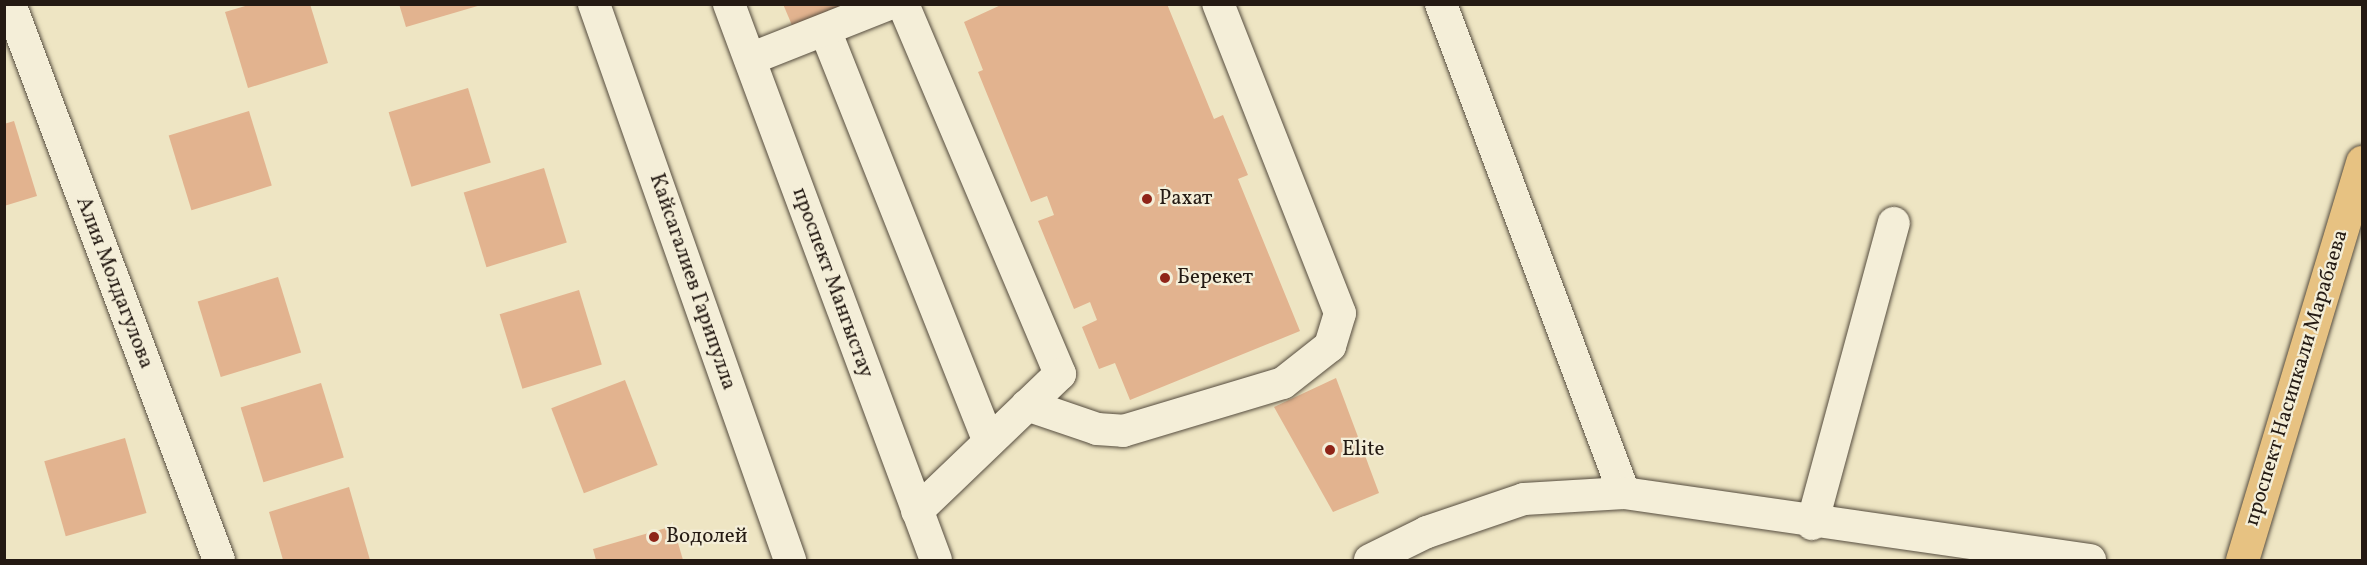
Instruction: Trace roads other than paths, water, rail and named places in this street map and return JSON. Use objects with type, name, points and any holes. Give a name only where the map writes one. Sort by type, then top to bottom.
[{"type":"main road","name":"проспект Насипкали Марабаева","points":[[2242,561],[2362,162]]},
{"type":"street","name":"Кайсагалиев Гарипулла","points":[[594,4],[790,561]]},
{"type":"street","name":"проспект Мангыстау","points":[[729,4],[936,561]]},
{"type":"street","points":[[750,59],[890,4]]},
{"type":"street","points":[[903,4],[1060,374],[917,511]]},
{"type":"street","points":[[1027,405],[1096,429],[1123,431],[1283,383],[1330,346],[1340,313],[1218,4]]},
{"type":"street","points":[[1441,4],[1624,492]]},
{"type":"street","name":"Алия Молдагулова","points":[[16,9],[219,561]]},
{"type":"street","points":[[825,30],[989,442]]},
{"type":"street","points":[[1812,524],[1894,223]]},
{"type":"street","points":[[1370,561],[1427,532],[1524,499],[1624,492],[1812,524],[2053,558],[2091,561]]},
{"type":"place","name":"Рахат","points":[[1147,199]]},
{"type":"place","name":"Берекет","points":[[1165,278]]},
{"type":"place","name":"Elite","points":[[1330,450]]},
{"type":"place","name":"Водолей","points":[[654,537]]}]
